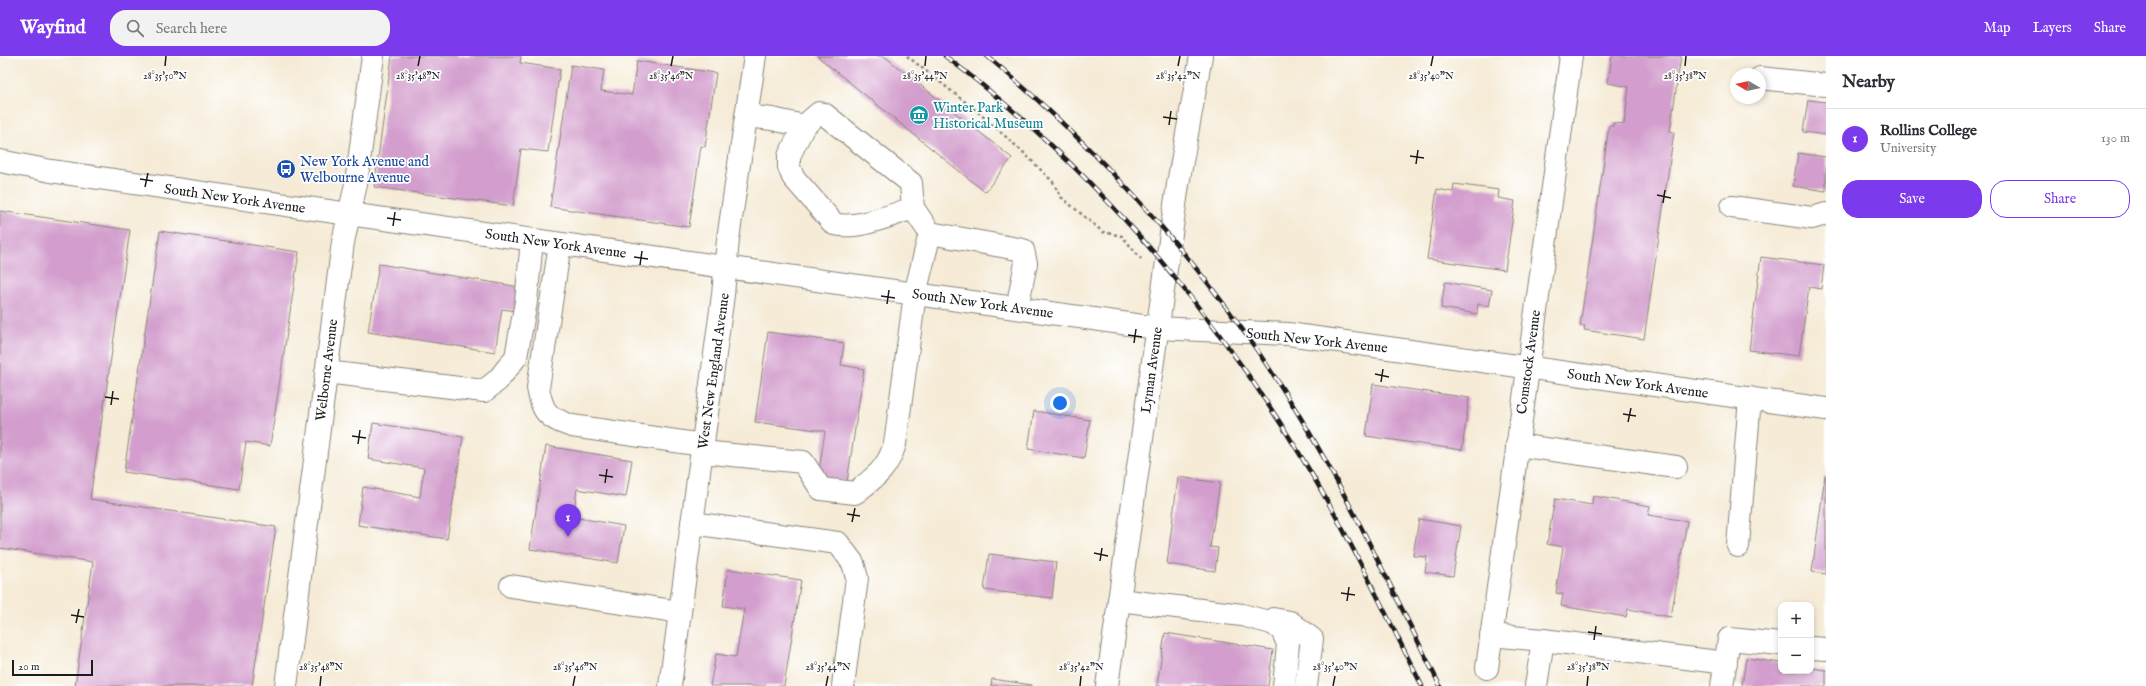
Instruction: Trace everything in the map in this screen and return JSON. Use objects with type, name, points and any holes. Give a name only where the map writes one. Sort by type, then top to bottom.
[{"type":"street","name":"Welborne Avenue","points":[[286,686],[343,242],[356,184],[373,56]]},
{"type":"street","name":"West New England Avenue","points":[[670,686],[726,267],[728,239],[755,56]]},
{"type":"street","name":"Lyman Avenue","points":[[1107,686],[1180,169],[1201,56]]},
{"type":"street","name":"Comstock Avenue","points":[[1487,668],[1571,56]]},
{"type":"street","points":[[1766,79],[1826,85]]},
{"type":"street","points":[[913,208],[843,227],[834,224],[793,177],[788,167],[789,156],[804,126],[819,113],[824,114],[911,182],[913,208],[930,233],[1024,250],[1026,263],[1017,308]]},
{"type":"street","points":[[746,116],[772,119],[804,126]]},
{"type":"street","name":"South New York Avenue","points":[[0,161],[51,171],[1157,328],[1288,334],[1826,409]]},
{"type":"street","points":[[1732,207],[1812,218],[1826,214]]},
{"type":"street","points":[[560,244],[538,388],[542,408],[554,420],[572,426],[702,448],[803,462],[821,489],[855,493],[882,472],[891,456],[895,444],[915,294],[930,233]]},
{"type":"street","points":[[326,372],[484,391],[498,380],[516,357],[526,302],[532,240]]},
{"type":"street","points":[[1738,546],[1750,398]]},
{"type":"street","points":[[1517,445],[1676,467]]},
{"type":"street","points":[[692,523],[838,543],[850,558],[857,578],[843,686]]},
{"type":"street","points":[[511,586],[680,612]]},
{"type":"street","points":[[1119,600],[1290,622],[1312,639],[1306,686]]},
{"type":"street","points":[[1242,615],[1272,623],[1282,630],[1286,636],[1288,652],[1284,686]]},
{"type":"street","points":[[1491,635],[1543,640],[1726,664]]},
{"type":"street","points":[[1722,686],[1729,639],[1778,644]]},
{"type":"street","points":[[1536,686],[1543,640]]},
{"type":"street","points":[[1814,648],[1826,650]]},
{"type":"path","points":[[907,56],[978,112],[1024,153],[1052,182],[1061,197],[1103,232],[1122,236],[1141,259]]},
{"type":"building","points":[[392,56],[521,56],[520,63],[560,69],[548,152],[521,149],[513,206],[374,187]]},
{"type":"building","points":[[817,56],[884,56],[1012,158],[985,192]]},
{"type":"building","points":[[1612,56],[1681,56],[1670,131],[1674,132],[1644,339],[1584,330],[1585,326],[1580,326],[1609,126],[1613,126],[1613,123],[1624,124],[1629,87],[1608,83]]},
{"type":"building","points":[[637,61],[716,73],[705,147],[701,146],[689,227],[550,207],[571,65],[604,70],[601,91],[632,95]]},
{"type":"building","points":[[1808,100],[1826,102],[1826,135],[1803,132]]},
{"type":"building","points":[[1798,153],[1826,157],[1826,191],[1793,186]]},
{"type":"building","points":[[1454,184],[1499,190],[1498,198],[1515,201],[1505,270],[1427,259],[1437,189],[1453,192]]},
{"type":"building","points":[[0,211],[130,230],[90,499],[276,527],[252,686],[75,686],[93,562],[0,548]]},
{"type":"building","points":[[160,231],[299,252],[270,446],[246,442],[239,489],[124,472]]},
{"type":"building","points":[[1761,257],[1824,265],[1821,289],[1809,287],[1799,356],[1749,350]]},
{"type":"building","points":[[379,264],[520,287],[516,311],[502,309],[495,352],[368,332]]},
{"type":"building","points":[[1445,282],[1492,290],[1489,306],[1478,304],[1477,314],[1441,308]]},
{"type":"building","points":[[768,332],[844,343],[841,365],[864,369],[847,482],[818,478],[825,431],[755,422]]},
{"type":"building","points":[[1373,384],[1469,398],[1462,450],[1366,436]]},
{"type":"building","points":[[1034,411],[1090,420],[1084,458],[1028,449]]},
{"type":"building","points":[[373,423],[463,437],[447,539],[358,525],[363,487],[420,497],[424,468],[368,459]]},
{"type":"building","points":[[546,446],[632,460],[626,497],[577,489],[573,517],[624,526],[618,563],[530,549]]},
{"type":"building","points":[[1826,475],[1826,574],[1812,572]]},
{"type":"building","points":[[1178,477],[1220,483],[1210,547],[1218,548],[1215,571],[1167,564]]},
{"type":"building","points":[[1593,496],[1650,506],[1648,515],[1687,521],[1671,617],[1628,609],[1626,617],[1561,606],[1563,594],[1556,593],[1563,547],[1547,544],[1555,499],[1592,505]]},
{"type":"building","points":[[1419,519],[1461,526],[1453,576],[1425,572],[1427,557],[1413,556]]},
{"type":"building","points":[[989,554],[1056,562],[1052,598],[984,590]]},
{"type":"building","points":[[728,569],[801,580],[784,686],[710,686],[716,654],[736,657],[744,609],[723,606]]},
{"type":"building","points":[[1165,633],[1273,650],[1268,686],[1157,686]]},
{"type":"building","points":[[1746,658],[1778,663],[1778,674],[1814,674],[1814,668],[1826,670],[1826,686],[1742,686]]},
{"type":"building","points":[[992,679],[1032,685],[1032,686],[991,686]]},
{"type":"railway","points":[[945,56],[1003,102],[1058,152],[1111,205],[1160,260],[1207,318],[1250,378],[1291,440],[1329,504],[1365,571],[1422,686]]},
{"type":"railway","points":[[987,56],[1074,134],[1115,176],[1155,219],[1228,310],[1262,358],[1314,441],[1352,510],[1440,686]]},
{"type":"place","name":"Winter Park Historical Museum","points":[[919,115]]},
{"type":"place","name":"New York Avenue and Welbourne Avenue","points":[[286,169]]},
{"type":"place","name":"Rollins College","points":[[568,537]]}]
